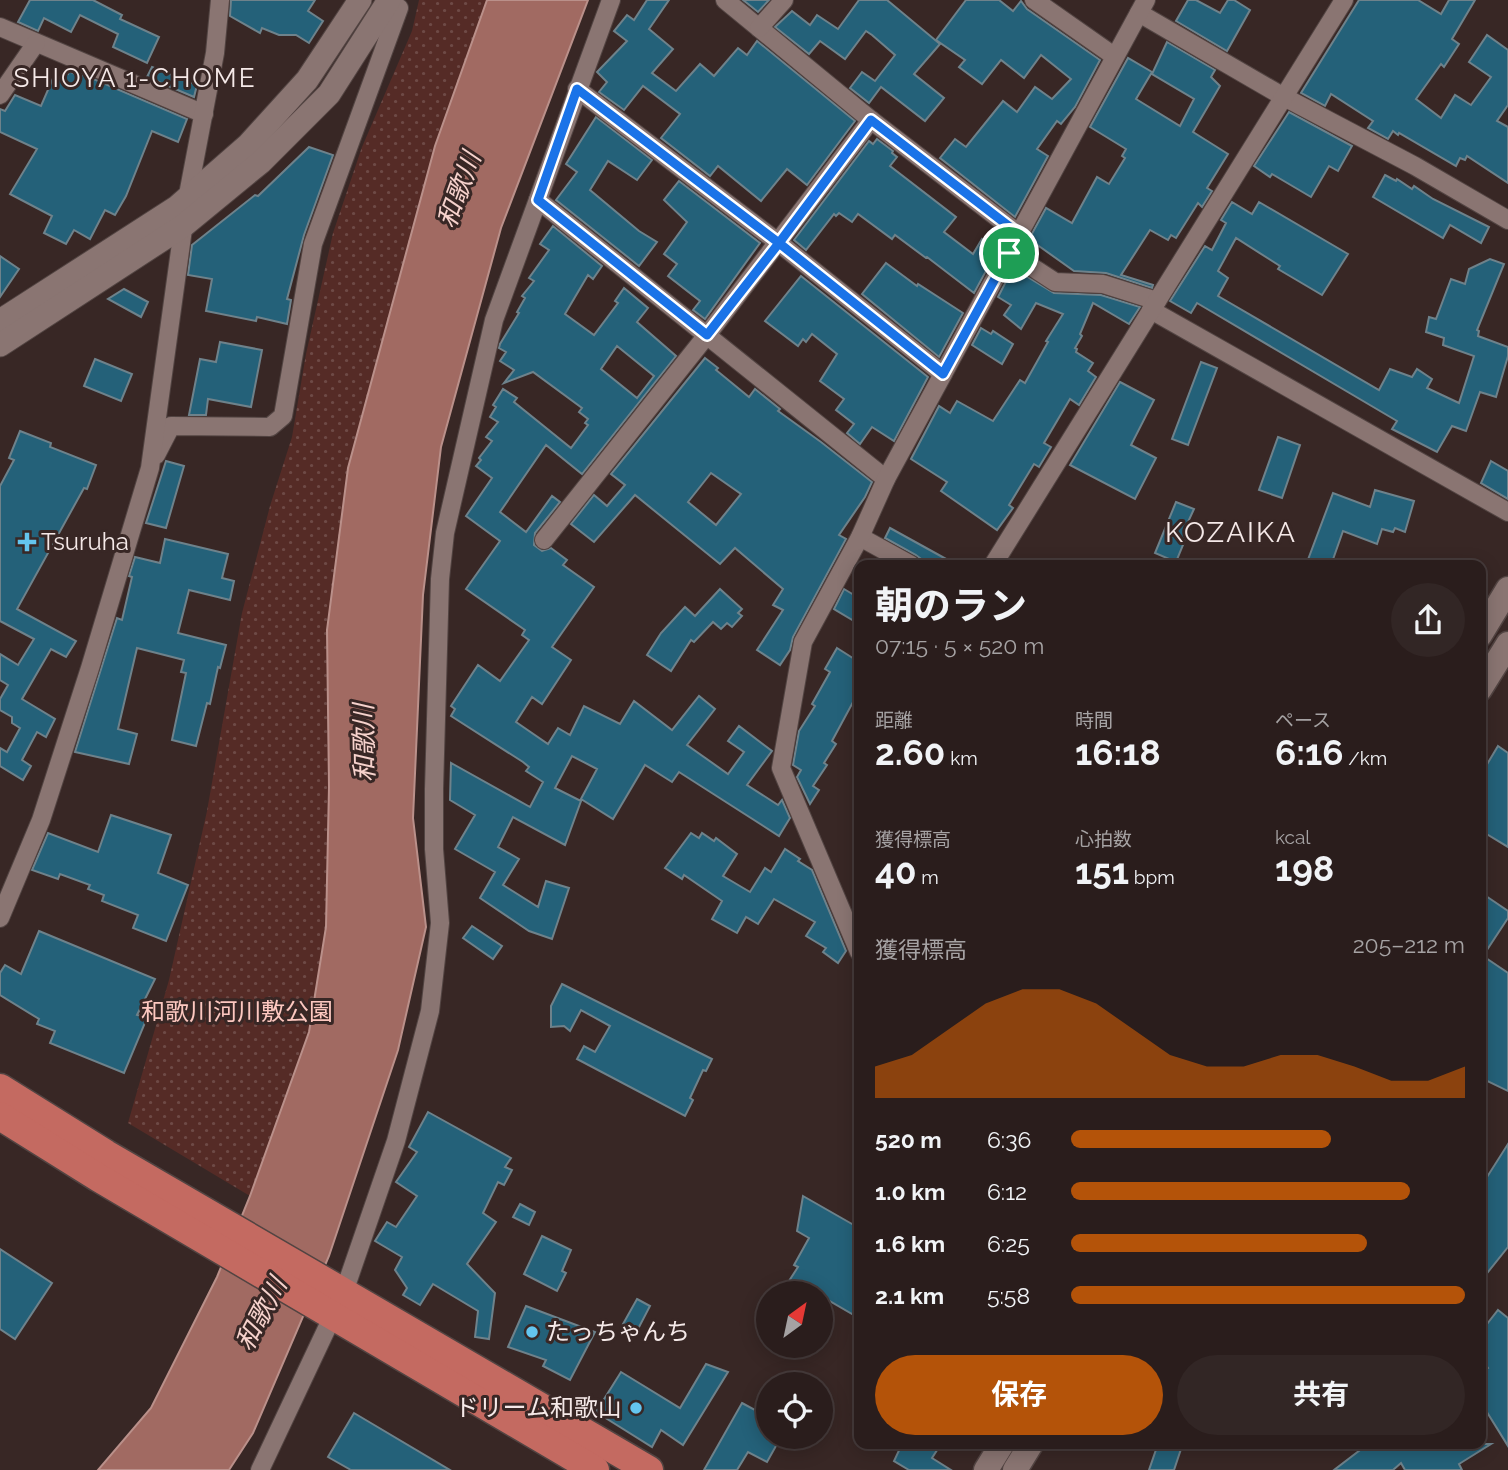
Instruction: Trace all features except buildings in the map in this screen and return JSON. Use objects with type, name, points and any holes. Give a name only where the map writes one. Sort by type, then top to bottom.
[{"type":"main road","points":[[1486,625],[1508,589]]},
{"type":"main road","points":[[1486,679],[1508,644]]},
{"type":"main road","points":[[0,1088],[102,1166]]},
{"type":"main road","points":[[0,1116],[102,1166],[333,1301],[649,1470]]},
{"type":"main road","points":[[333,1301],[595,1470]]},
{"type":"main road","points":[[1016,1470],[1028,1449]]},
{"type":"street","points":[[0,918],[41,820],[94,656],[150,468],[183,226],[215,53],[220,0]]},
{"type":"street","points":[[0,321],[187,200],[248,145],[307,80],[360,0]]},
{"type":"street","points":[[260,1470],[333,1301],[396,1141],[430,1012],[440,923],[434,849],[434,789],[440,579],[445,534],[494,320],[611,0]]},
{"type":"street","points":[[725,0],[871,120],[1019,234]]},
{"type":"street","points":[[759,28],[784,0]]},
{"type":"street","points":[[1034,0],[1114,56]]},
{"type":"street","points":[[995,560],[1344,0]]},
{"type":"street","points":[[0,345],[183,226],[261,162],[329,94],[388,1],[398,8],[313,244],[283,416],[271,427],[171,426],[150,468]]},
{"type":"street","points":[[854,940],[780,768],[803,642],[860,537],[886,479],[1142,6],[1283,97],[1415,166],[1508,220]]},
{"type":"street","points":[[0,27],[204,114]]},
{"type":"street","points":[[0,95],[36,43]]},
{"type":"street","points":[[577,89],[779,243],[943,374]]},
{"type":"street","points":[[544,540],[779,243],[871,120]]},
{"type":"street","points":[[538,200],[886,479]]},
{"type":"street","points":[[1009,253],[1055,282],[1103,285],[1154,305],[1508,512]]},
{"type":"street","points":[[860,537],[902,560]]},
{"type":"street","points":[[993,1455],[1016,1470]]},
{"type":"green space","name":"和歌川河川敷公園","points":[[419,0],[487,0],[435,146],[348,468],[327,630],[329,787],[326,927],[309,1032],[250,1196],[128,1123],[169,980],[207,811],[242,613],[270,506],[292,437],[306,354],[333,233],[362,147],[412,31]]},
{"type":"water","name":"和歌川","points":[[487,0],[588,0],[501,228],[441,447],[423,595],[413,818],[426,927],[398,1050],[329,1256],[253,1433],[229,1470],[98,1470],[151,1408],[217,1277],[250,1196],[309,1032],[326,927],[329,787],[327,630],[348,468],[435,146]]},
{"type":"place","name":"Tsuruha","points":[[27,542]]},
{"type":"place","name":"たっちゃんち","points":[[532,1332]]},
{"type":"place","name":"ドリーム和歌山","points":[[636,1408]]},
{"type":"district","name":"SHIOYA 1-CHOME","points":[[135,78]]},
{"type":"district","name":"KOZAIKA","points":[[1231,532]]},
{"type":"route","points":[[1009,253],[943,374],[779,243],[707,335],[538,200],[577,89],[779,243],[871,120],[1019,234],[1009,253]]}]
